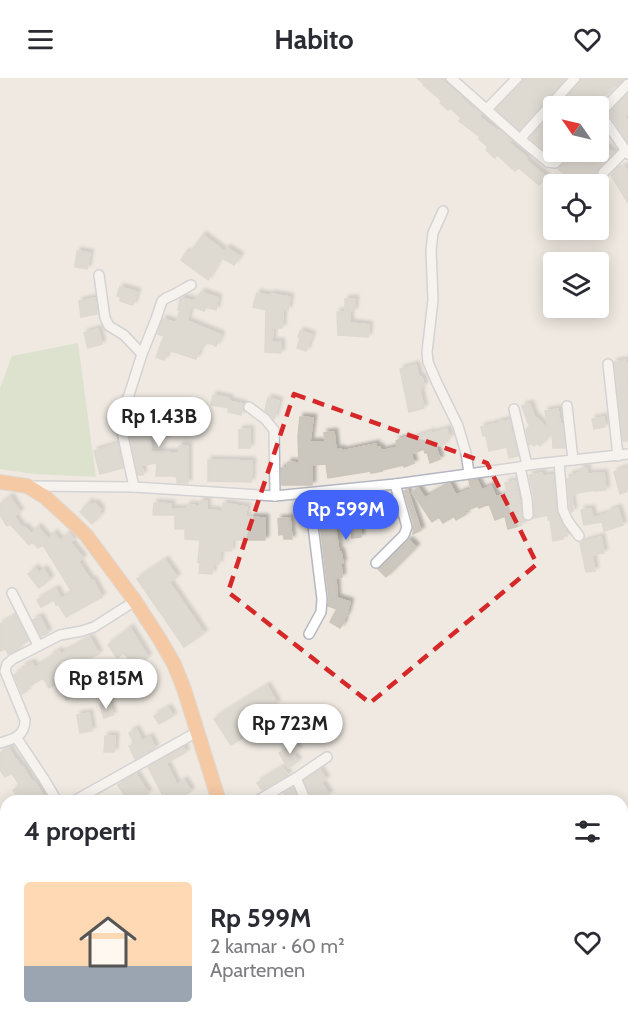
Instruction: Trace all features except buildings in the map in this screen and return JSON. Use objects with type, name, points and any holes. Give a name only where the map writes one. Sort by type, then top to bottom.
[{"type":"highway","points":[[0,482],[27,486],[45,497],[86,535],[135,601],[174,664],[217,795]]},
{"type":"street","points":[[487,110],[517,78]]},
{"type":"street","points":[[520,139],[575,78]]},
{"type":"street","points":[[454,79],[543,157]]},
{"type":"street","points":[[609,104],[628,84]]},
{"type":"street","points":[[603,173],[627,152],[609,128]]},
{"type":"street","points":[[443,211],[433,233],[431,250],[433,300],[427,352],[428,362],[458,426],[469,473]]},
{"type":"street","points":[[99,275],[105,318],[109,326],[124,335],[142,354]]},
{"type":"street","points":[[134,488],[121,427],[121,413],[162,301],[191,285]]},
{"type":"street","points":[[608,364],[618,456]]},
{"type":"street","points":[[567,406],[573,460]]},
{"type":"street","points":[[249,407],[265,419],[274,430],[275,495]]},
{"type":"street","points":[[514,409],[524,466],[528,515]]},
{"type":"street","points":[[27,486],[134,488],[275,495],[395,484],[628,454]]},
{"type":"street","points":[[559,462],[563,510],[579,536]]},
{"type":"street","points":[[376,563],[404,535],[407,527],[395,484]]},
{"type":"street","points":[[309,493],[322,599],[321,612],[309,634]]},
{"type":"street","points":[[12,593],[38,645]]},
{"type":"street","points":[[0,743],[16,737],[25,728],[25,720],[3,672],[8,664],[13,659],[60,634],[82,632],[94,627],[135,601]]},
{"type":"street","points":[[85,795],[197,732]]},
{"type":"street","points":[[16,737],[53,795]]},
{"type":"street","points":[[267,795],[327,757]]},
{"type":"street","points":[[296,778],[303,795]]},
{"type":"highlighted area","points":[[294,394],[487,463],[537,564],[370,703],[228,592]]},
{"type":"green space","points":[[78,343],[96,477],[34,474],[0,469],[0,388],[12,356]]}]
